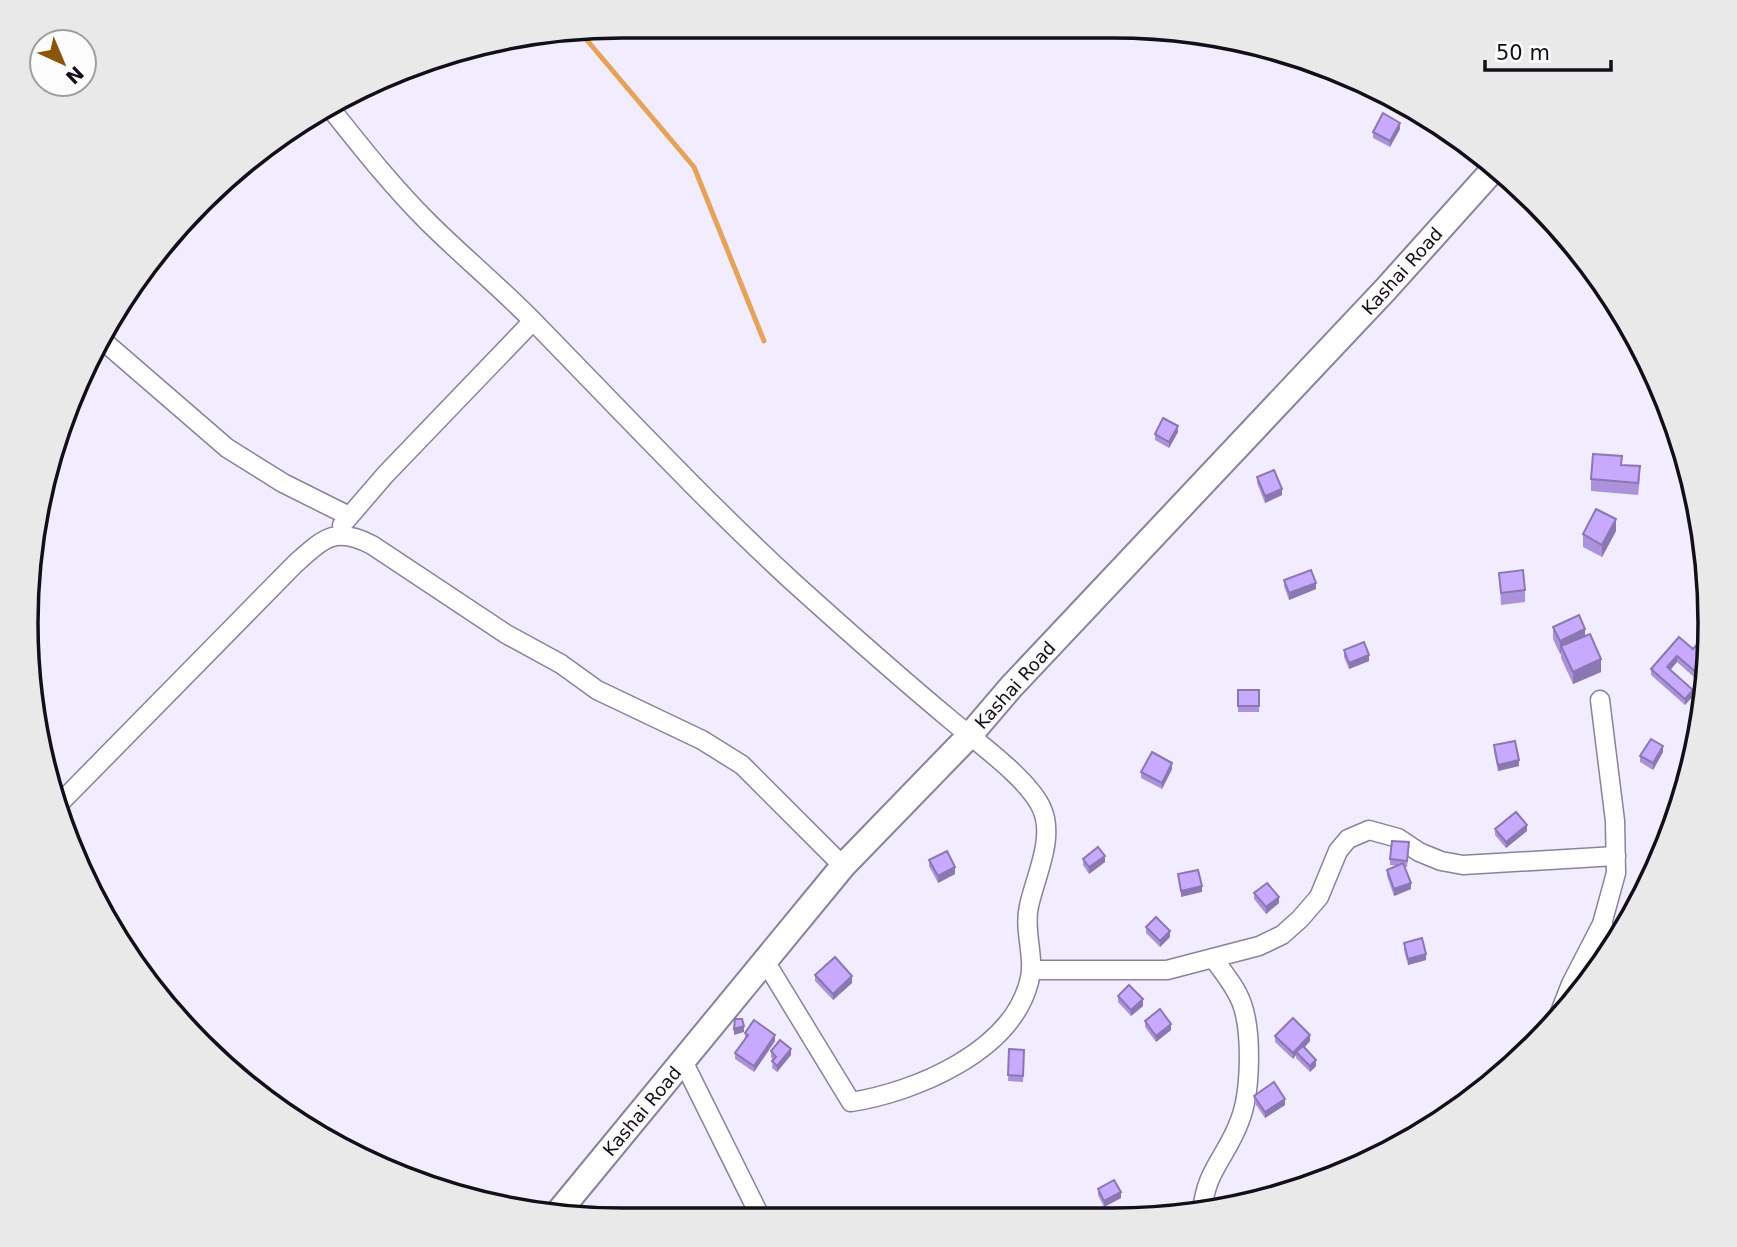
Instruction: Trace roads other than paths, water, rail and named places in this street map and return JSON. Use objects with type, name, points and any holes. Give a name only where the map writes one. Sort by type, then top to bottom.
[{"type":"street","points":[[335,115],[372,162],[428,222],[533,321],[658,452],[756,547],[970,735],[1031,792],[1042,809],[1045,843],[1026,916],[1032,970],[1028,986],[1013,1013],[989,1042],[971,1056],[929,1080],[888,1096],[851,1102],[765,961]]},
{"type":"street","name":"Kashai Road","points":[[564,1205],[842,866],[970,735],[1021,677],[1386,289],[1488,175]]},
{"type":"street","points":[[65,797],[295,564],[318,544],[337,534],[349,516],[533,321]]},
{"type":"street","points":[[109,346],[227,448],[283,483],[349,516]]},
{"type":"street","points":[[337,534],[355,536],[372,545],[506,634],[561,664],[597,690],[702,740],[742,765],[774,794],[842,866]]},
{"type":"street","points":[[1568,992],[1602,924],[1616,873],[1611,774],[1600,700]]},
{"type":"street","points":[[1032,970],[1167,970],[1259,946],[1282,935],[1319,897],[1338,851],[1348,839],[1369,830],[1398,838],[1419,852],[1441,861],[1462,865],[1616,856]]},
{"type":"street","points":[[1602,924],[1608,935]]},
{"type":"street","points":[[1204,1201],[1207,1180],[1241,1120],[1246,1095],[1246,1017],[1241,1000],[1213,958]]},
{"type":"street","points":[[683,1061],[756,1208]]},
{"type":"waterway","points":[[587,40],[694,167],[764,341]]}]
